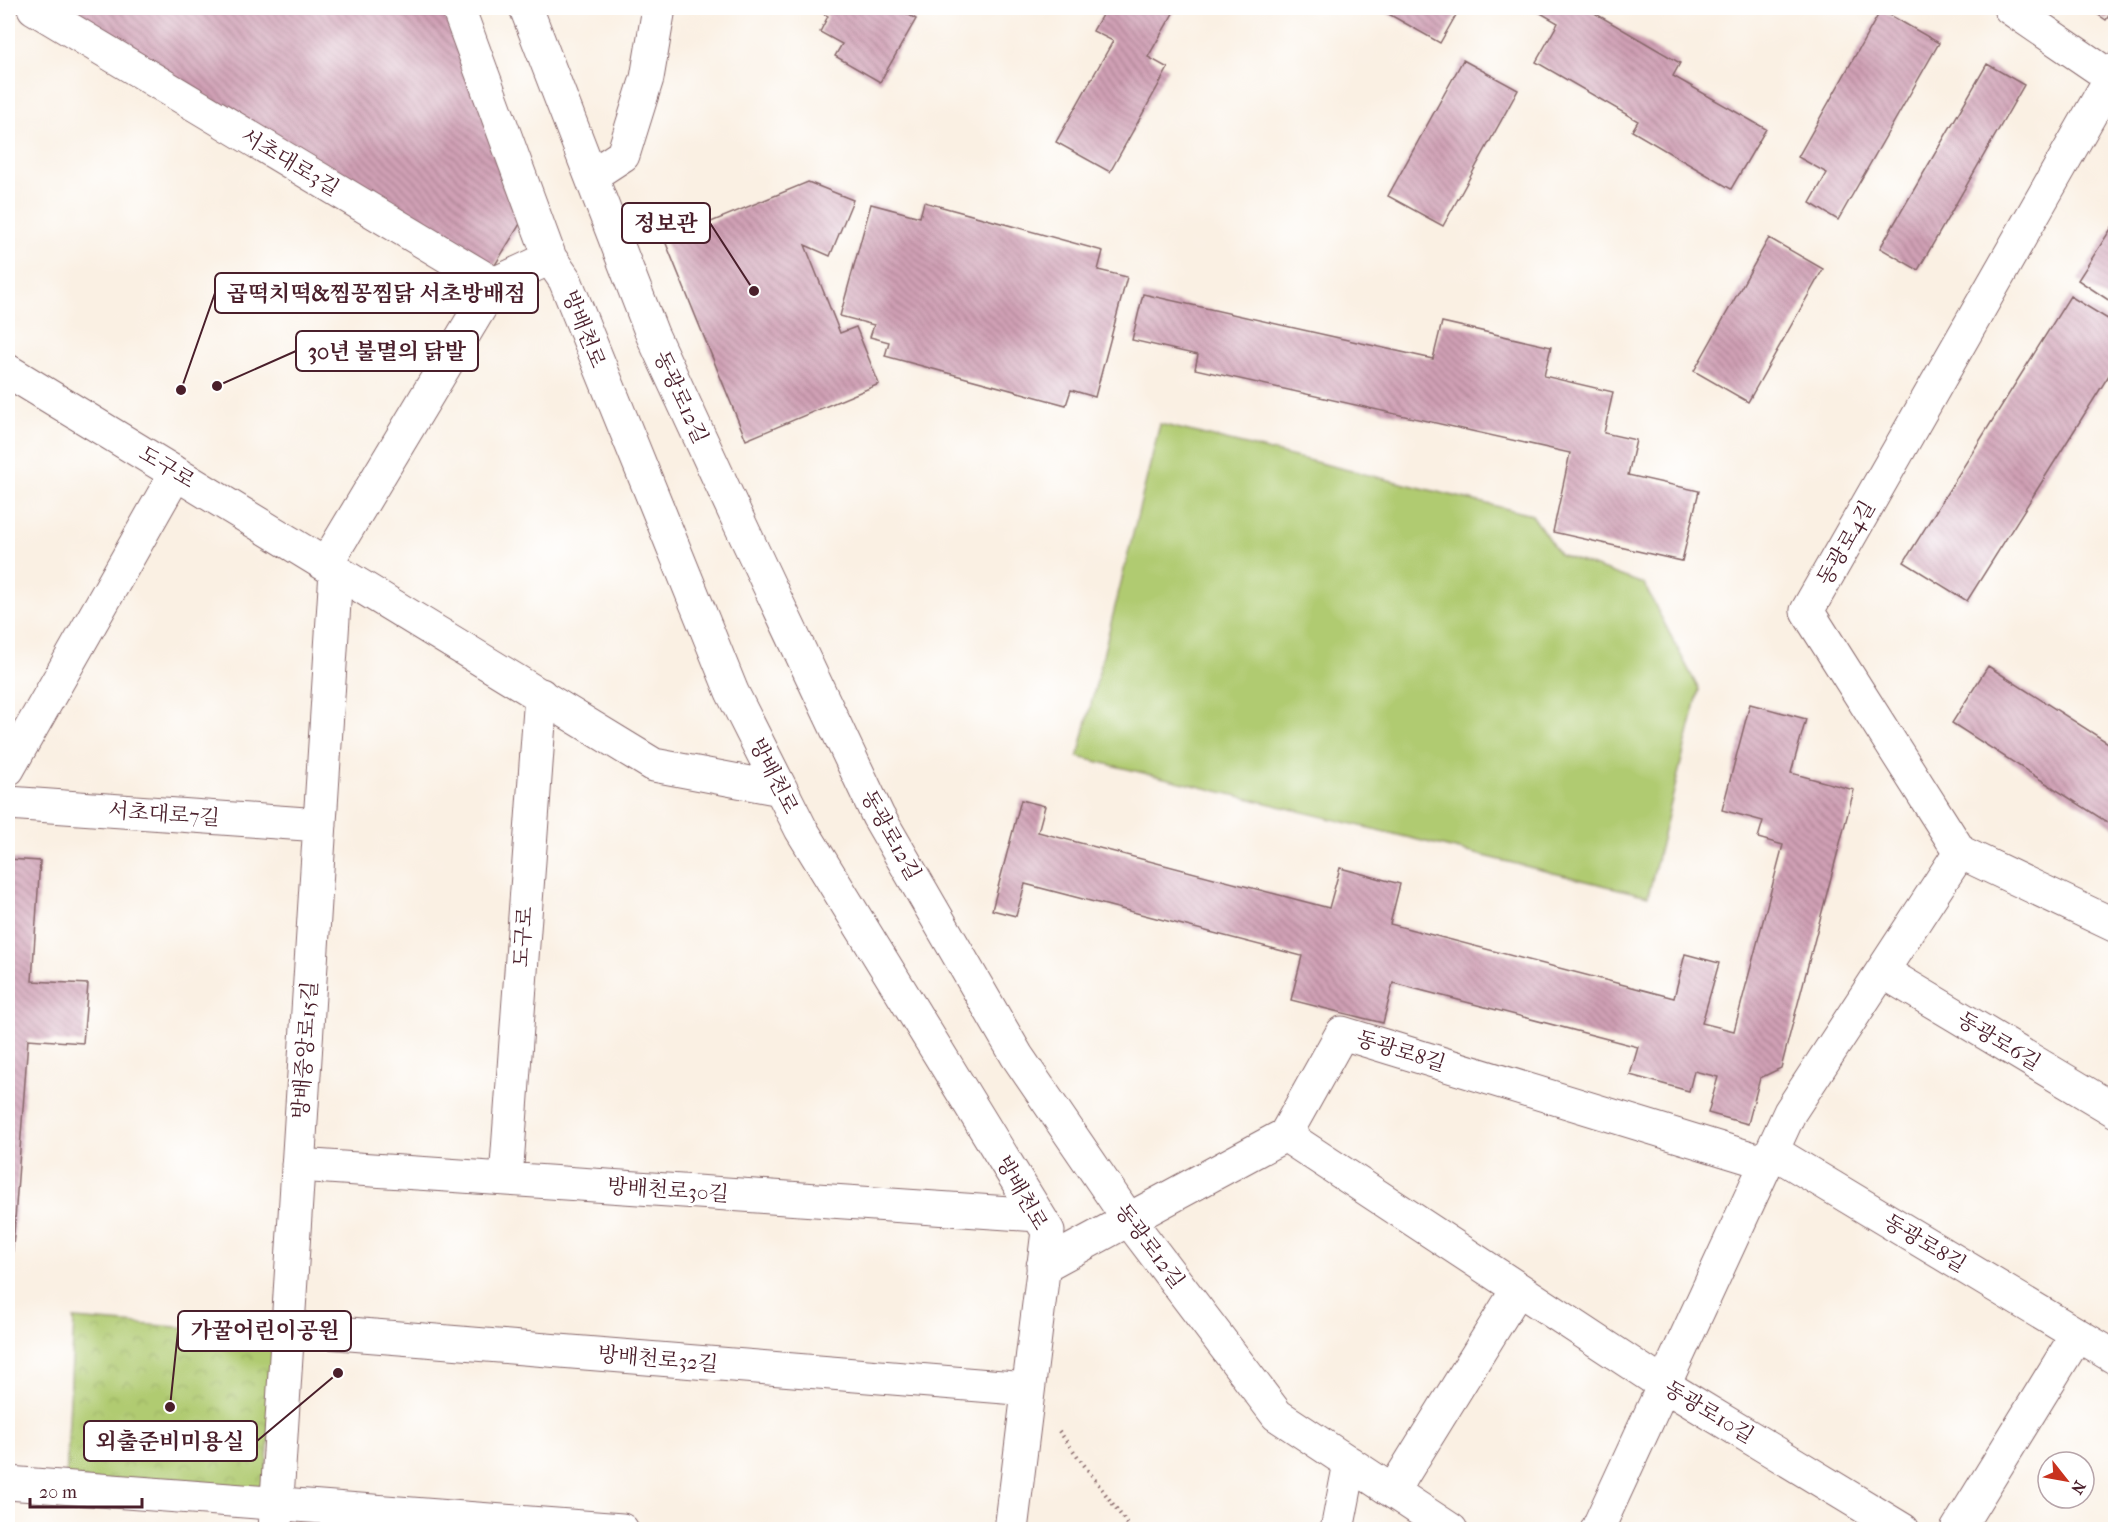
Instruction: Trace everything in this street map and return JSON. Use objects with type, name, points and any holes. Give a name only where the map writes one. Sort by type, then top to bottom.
[{"type":"street","name":"서초대로3길","points":[[34,8],[494,284]]},
{"type":"street","name":"방배천로","points":[[458,8],[550,258],[565,280],[732,692],[801,829],[1048,1231],[1011,1530]]},
{"type":"street","name":"동광로12길","points":[[526,8],[652,334],[878,816],[1017,1056],[1129,1220],[1277,1415],[1451,1530]]},
{"type":"street","points":[[591,176],[622,155],[647,78],[659,8]]},
{"type":"street","points":[[2010,8],[2113,73]]},
{"type":"street","name":"동광로4길","points":[[1960,852],[1807,612],[2113,73]]},
{"type":"street","points":[[331,568],[494,284],[550,258]]},
{"type":"street","name":"도구로","points":[[8,370],[654,765],[781,789]]},
{"type":"street","points":[[8,769],[176,473]]},
{"type":"street","name":"방배중앙로15길","points":[[276,1517],[320,825],[331,568]]},
{"type":"street","name":"도구로","points":[[506,1179],[541,695]]},
{"type":"street","name":"서초대로7길","points":[[8,803],[320,825]]},
{"type":"street","points":[[1597,1530],[1790,1112],[1960,852],[2115,926]]},
{"type":"street","name":"동광로6길","points":[[1882,971],[2115,1111]]},
{"type":"street","name":"동광로8길","points":[[1285,1135],[1342,1033],[1770,1157],[2115,1358]]},
{"type":"street","points":[[1043,1266],[1285,1135]]},
{"type":"street","name":"동광로10길","points":[[1285,1135],[1664,1385],[1903,1530]]},
{"type":"street","name":"방배천로30길","points":[[298,1165],[1038,1215]]},
{"type":"street","points":[[1392,1491],[1518,1289]]},
{"type":"street","name":"방배천로32길","points":[[288,1329],[1028,1389]]},
{"type":"street","points":[[1957,1530],[2077,1335]]},
{"type":"street","points":[[1337,1530],[1350,1464]]},
{"type":"street","points":[[8,1483],[276,1517],[622,1530]]},
{"type":"path","points":[[1028,1389],[1132,1530]]},
{"type":"green space","points":[[1160,424],[1532,515],[1559,554],[1644,584],[1699,690],[1648,896],[1078,757]]},
{"type":"green space","points":[[74,1319],[278,1335],[264,1495],[66,1479]]},
{"type":"building","points":[[76,8],[446,8],[523,219],[492,270],[71,16]]},
{"type":"building","points":[[813,8],[897,8],[916,19],[880,82],[835,56],[842,44],[820,32],[828,16]]},
{"type":"building","points":[[1106,8],[1176,8],[1148,57],[1168,68],[1110,172],[1056,142],[1113,41],[1093,31]]},
{"type":"building","points":[[1378,8],[1460,8],[1440,43]]},
{"type":"building","points":[[1532,8],[1586,8],[1680,63],[1673,76],[1766,129],[1731,189],[1632,131],[1638,121],[1536,62],[1558,23]]},
{"type":"building","points":[[2088,8],[2114,8],[2106,20]]},
{"type":"building","points":[[1881,10],[1939,43],[1838,220],[1810,203],[1827,173],[1798,157]]},
{"type":"building","points":[[1463,60],[1518,90],[1443,226],[1388,196]]},
{"type":"building","points":[[1987,64],[2024,85],[1918,270],[1880,248]]},
{"type":"building","points":[[808,182],[853,200],[830,256],[805,245],[840,333],[856,327],[879,384],[746,440],[665,241]]},
{"type":"building","points":[[924,202],[1103,251],[1098,270],[1127,277],[1095,397],[1071,390],[1066,405],[885,356],[889,342],[870,337],[874,325],[840,316],[871,204],[920,217]]},
{"type":"building","points":[[2116,221],[2116,305],[2078,280]]},
{"type":"building","points":[[1769,238],[1823,269],[1748,402],[1694,371]]},
{"type":"building","points":[[1143,294],[1433,359],[1442,322],[1551,347],[1544,376],[1613,392],[1604,433],[1636,440],[1628,475],[1699,491],[1682,561],[1553,532],[1570,453],[1195,369],[1198,355],[1132,340]]},
{"type":"building","points":[[2070,296],[2116,324],[2116,364],[1967,601],[1904,562]]},
{"type":"building","points":[[1988,666],[2116,748],[2116,828],[1952,723]]},
{"type":"building","points":[[1750,704],[1806,719],[1791,773],[1854,790],[1781,1068],[1760,1078],[1748,1124],[1708,1113],[1718,1077],[1694,1071],[1689,1091],[1630,1075],[1638,1047],[1393,983],[1383,1023],[1291,1000],[1302,956],[1025,884],[1016,916],[992,910],[1021,800],[1045,806],[1038,832],[1329,908],[1340,868],[1400,884],[1390,924],[1674,998],[1685,954],[1719,963],[1702,1023],[1734,1031],[1783,845],[1758,838],[1763,821],[1722,810]]},
{"type":"building","points":[[8,859],[40,861],[32,981],[88,984],[83,1043],[28,1039],[9,1303],[8,1303]]},
{"type":"place","name":"정보관","points":[[754,291]]},
{"type":"place","name":"30년 불멸의 닭발","points":[[217,386]]},
{"type":"place","name":"곱떡치떡&찜꽁찜닭 서초방배점","points":[[181,390]]},
{"type":"place","name":"외출준비미용실","points":[[338,1373]]},
{"type":"place","name":"가꿀어린이공원","points":[[170,1407]]}]
